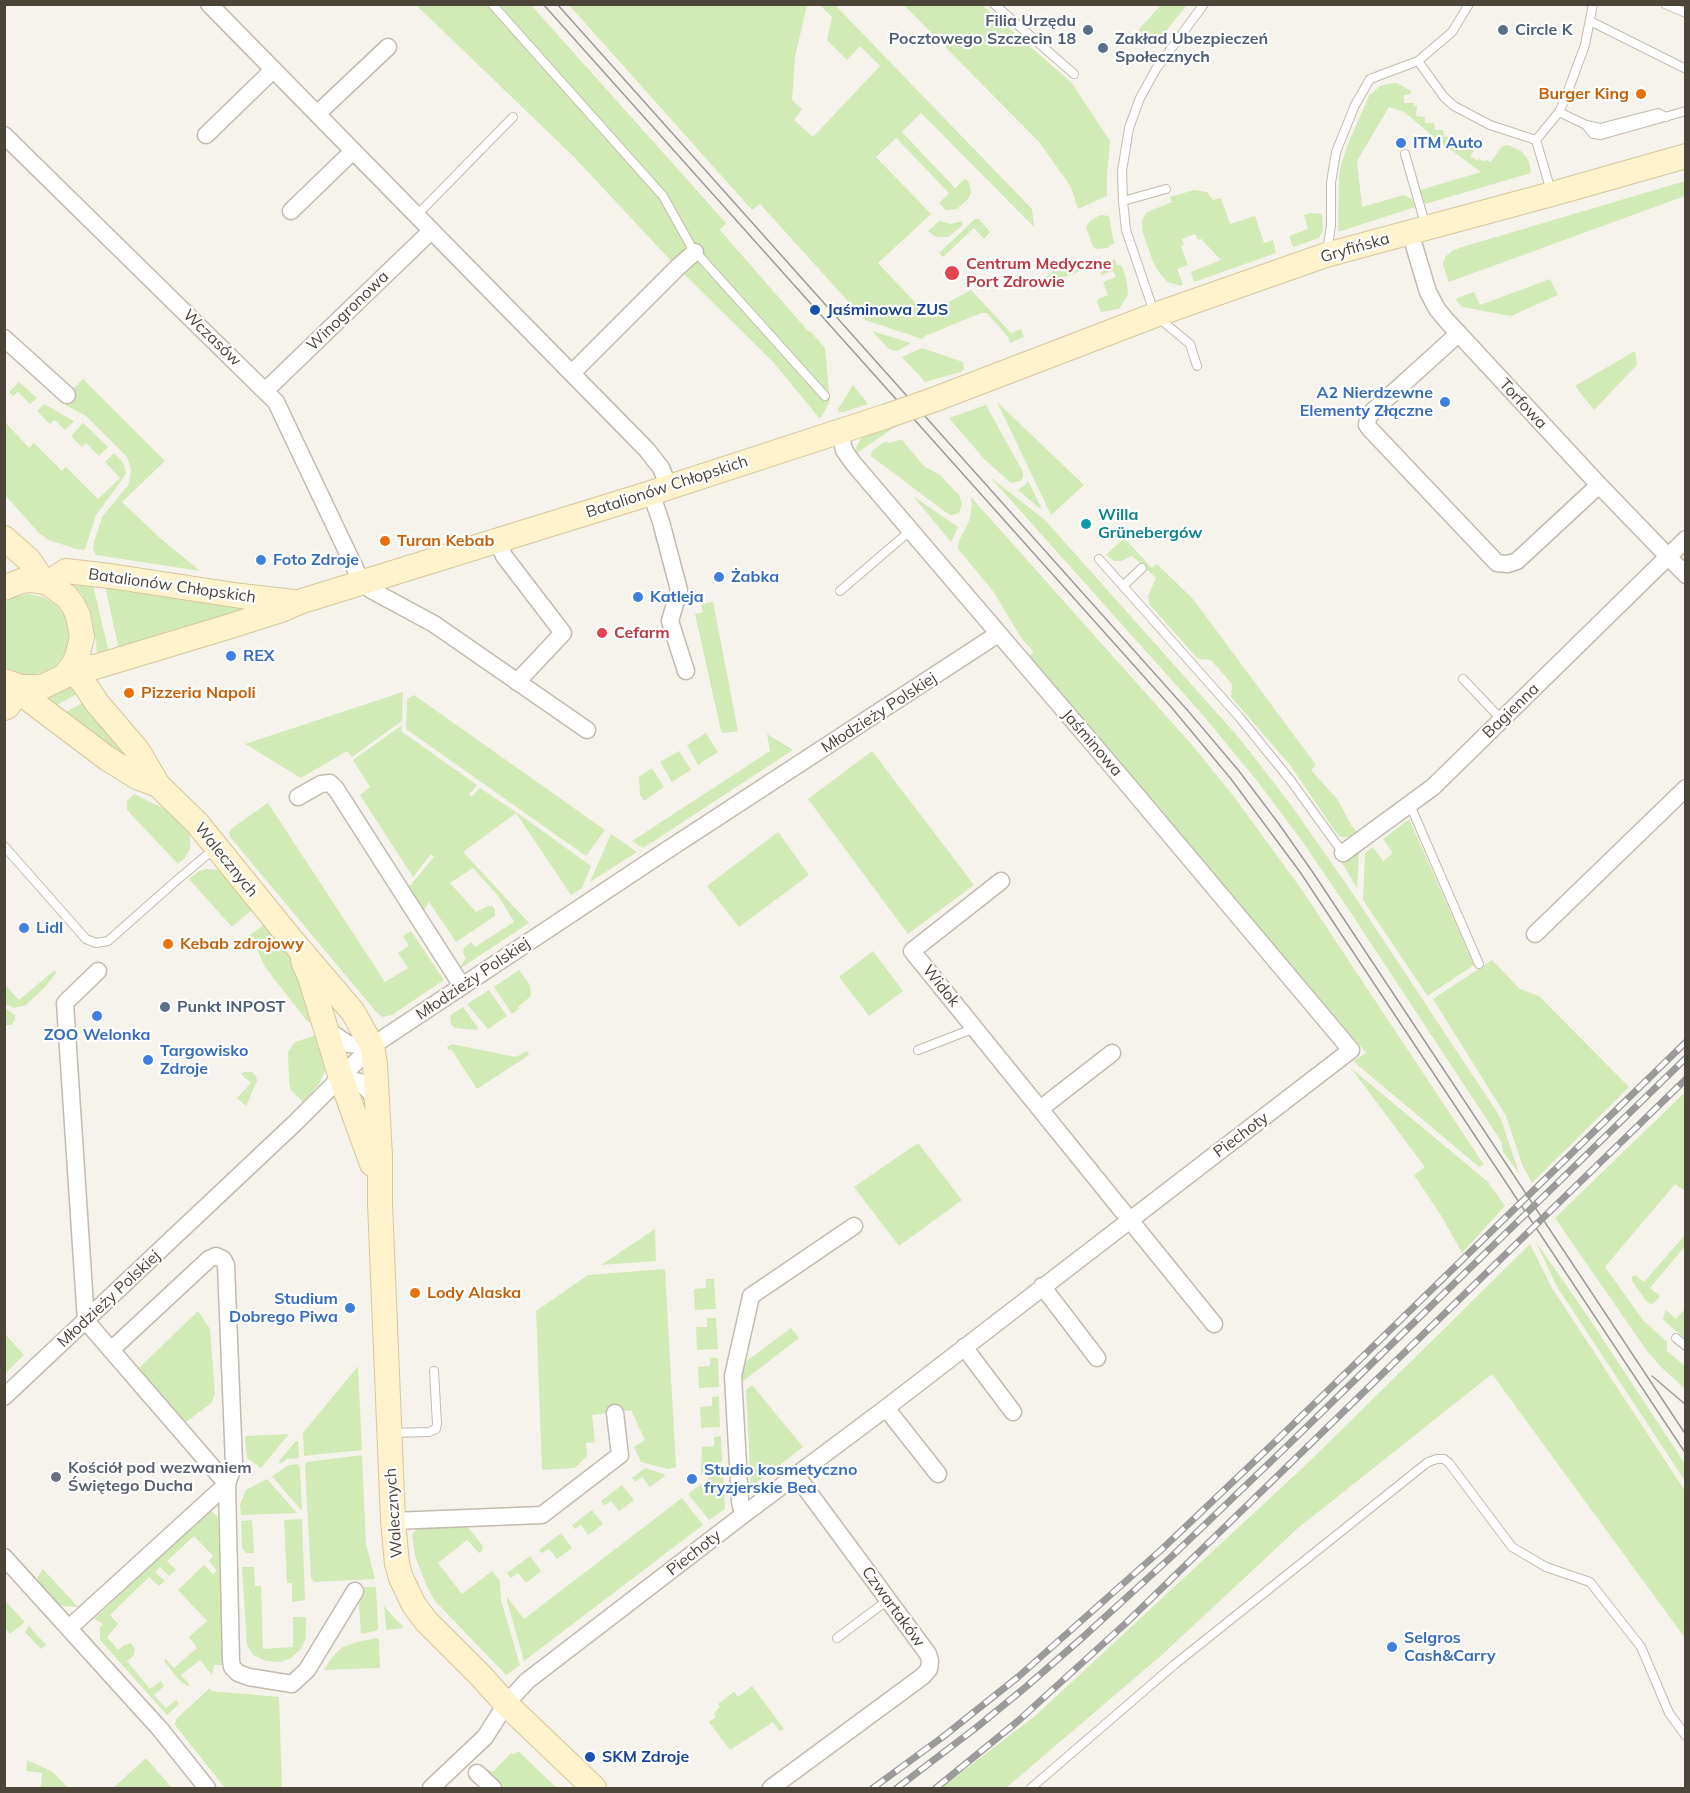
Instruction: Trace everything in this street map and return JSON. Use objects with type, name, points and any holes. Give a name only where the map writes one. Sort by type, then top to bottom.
[{"type":"street","points":[[209,4],[656,460],[662,522],[679,590],[670,621],[686,671]]},
{"type":"street","points":[[317,114],[388,47]]},
{"type":"street","points":[[206,135],[273,70]]},
{"type":"street","name":"Wczasów","points":[[4,135],[276,402],[362,583]]},
{"type":"street","points":[[291,211],[353,151]]},
{"type":"street","name":"Gryfińska","points":[[1032,363],[1155,315],[1326,255],[1686,156]]},
{"type":"street","name":"Torfowa","points":[[1418,230],[1428,292],[1437,309],[1599,485],[1668,556]]},
{"type":"street","name":"Winogronowa","points":[[265,391],[431,231]]},
{"type":"street","points":[[572,373],[695,252]]},
{"type":"street","points":[[1458,334],[1373,411],[1368,418],[1367,425],[1370,429],[1497,562],[1508,564],[1517,561],[1599,485]]},
{"type":"street","points":[[4,338],[67,394]]},
{"type":"street","name":"Batalionów Chłopskich","points":[[71,668],[95,667],[660,490],[887,416],[1032,363]]},
{"type":"street","name":"Jaśminowa","points":[[840,431],[844,450],[849,458],[1351,1050]]},
{"type":"street","points":[[4,538],[29,561],[46,582],[67,597],[78,615],[82,637],[81,649],[71,668],[63,677],[42,687],[17,685],[8,706],[4,708]]},
{"type":"street","name":"Bagienna","points":[[1343,853],[1433,787],[1686,539]]},
{"type":"street","points":[[498,541],[504,556],[563,633],[517,682]]},
{"type":"street","points":[[1668,556],[1686,575]]},
{"type":"street","name":"Batalionów Chłopskich","points":[[4,588],[21,581],[46,582],[66,571],[299,602]]},
{"type":"street","points":[[362,583],[434,624],[587,730]]},
{"type":"street","name":"Młodzieży Polskiej","points":[[4,1397],[372,1046],[998,634]]},
{"type":"street","name":"Walecznych","points":[[71,668],[138,751],[158,785],[196,823],[353,1012],[372,1046],[378,1111],[393,1521],[397,1564],[406,1591],[426,1621],[506,1704],[594,1788]]},
{"type":"street","name":"Walecznych","points":[[17,685],[31,701],[108,759],[123,769],[158,785]]},
{"type":"street","points":[[298,797],[321,784],[330,783],[336,789],[462,986]]},
{"type":"street","points":[[1535,934],[1686,788]]},
{"type":"street","name":"Widok","points":[[1001,881],[912,951],[1130,1219]]},
{"type":"street","name":"Walecznych","points":[[290,938],[310,977],[341,1078],[365,1141],[380,1196]]},
{"type":"street","points":[[98,971],[65,1003],[86,1321],[227,1484]]},
{"type":"street","points":[[326,1025],[332,1033],[348,1044],[372,1046]]},
{"type":"street","name":"Piechoty","points":[[431,1788],[485,1737],[506,1704],[527,1682],[1351,1050]]},
{"type":"street","points":[[1040,1110],[1112,1053]]},
{"type":"street","name":"Walecznych","points":[[341,1078],[355,1080],[364,1085],[378,1111]]},
{"type":"street","points":[[1130,1219],[1214,1324]]},
{"type":"street","points":[[743,1515],[740,1502],[733,1376],[751,1296],[854,1226]]},
{"type":"street","points":[[111,1350],[209,1259],[216,1256],[223,1259],[226,1265],[234,1464],[227,1484],[232,1667],[238,1673],[249,1677],[292,1683],[308,1670],[355,1591]]},
{"type":"street","points":[[1042,1286],[1097,1358]]},
{"type":"street","points":[[964,1347],[1013,1412]]},
{"type":"street","points":[[886,1408],[938,1474]]},
{"type":"street","points":[[393,1521],[542,1515],[620,1455],[615,1413]]},
{"type":"street","name":"Czwartaków","points":[[771,1788],[923,1676],[930,1661],[927,1653],[796,1475]]},
{"type":"street","points":[[69,1628],[227,1484]]},
{"type":"street","points":[[4,1557],[160,1730],[207,1788]]},
{"type":"street","points":[[477,1773],[493,1788]]},
{"type":"lane","points":[[492,4],[663,196],[695,252],[825,396]]},
{"type":"lane","points":[[994,4],[1074,74]]},
{"type":"lane","points":[[1197,366],[1190,344],[1155,315],[1126,230],[1122,171],[1129,128],[1140,98],[1156,69],[1204,4]]},
{"type":"lane","points":[[1326,255],[1331,225],[1331,183],[1336,152],[1355,105],[1370,80],[1418,62],[1452,32],[1469,4]]},
{"type":"lane","points":[[1536,140],[1559,112],[1580,63],[1593,4]]},
{"type":"lane","points":[[1665,4],[1686,13]]},
{"type":"lane","points":[[1590,21],[1686,69]]},
{"type":"lane","points":[[1418,62],[1444,97],[1454,106],[1490,124],[1536,140]]},
{"type":"lane","points":[[1559,112],[1586,125],[1593,134],[1601,135],[1686,111]]},
{"type":"lane","points":[[416,216],[513,117]]},
{"type":"lane","points":[[1536,140],[1552,194]]},
{"type":"lane","points":[[1405,154],[1418,230]]},
{"type":"lane","points":[[1123,201],[1166,189]]},
{"type":"lane","points":[[840,591],[910,531]]},
{"type":"lane","points":[[1099,559],[1214,687],[1297,790],[1343,853]]},
{"type":"lane","points":[[1123,586],[1143,568]]},
{"type":"lane","points":[[1463,679],[1502,720]]},
{"type":"lane","points":[[1410,805],[1479,964]]},
{"type":"lane","points":[[4,846],[86,939],[96,943],[108,941],[216,848]]},
{"type":"lane","points":[[918,1050],[975,1028]]},
{"type":"lane","points":[[1676,1338],[1686,1346]]},
{"type":"lane","points":[[390,1433],[436,1430],[434,1371]]},
{"type":"lane","points":[[1031,1788],[1174,1665],[1428,1462],[1437,1459],[1449,1463],[1512,1547],[1546,1567],[1590,1582],[1641,1647],[1669,1713],[1686,1736]]},
{"type":"lane","points":[[837,1638],[888,1600]]},
{"type":"green space","points":[[416,5],[531,5],[726,223],[720,230],[825,348],[830,401],[820,419],[773,362],[674,264],[573,156]]},
{"type":"green space","points":[[569,5],[807,5],[795,57],[792,100],[802,109],[794,120],[813,137],[880,66],[860,46],[847,60],[827,40],[832,17],[820,5],[835,5],[1032,209],[1034,227],[921,113],[902,132],[955,188],[965,179],[968,181],[971,193],[957,209],[946,210],[939,203],[949,193],[896,138],[876,157],[931,214],[878,263],[926,314],[971,290],[1011,333],[1021,329],[1024,337],[1010,343],[1008,337],[987,313],[981,313],[922,339],[865,320],[760,204],[752,210]]},
{"type":"green space","points":[[904,5],[982,5],[1071,82],[1110,141],[1107,196],[1078,209],[1071,187],[1039,142]]},
{"type":"green space","points":[[1161,5],[1187,5],[1155,45],[1139,29]]},
{"type":"green space","points":[[1397,83],[1411,91],[1411,94],[1404,95],[1404,103],[1414,103],[1414,106],[1417,106],[1416,116],[1425,117],[1425,123],[1434,123],[1435,130],[1443,130],[1444,137],[1451,136],[1452,144],[1479,144],[1470,156],[1484,162],[1486,160],[1491,162],[1502,146],[1508,145],[1521,151],[1526,157],[1531,173],[1425,204],[1420,190],[1481,172],[1404,112],[1389,107],[1357,161],[1362,207],[1404,195],[1412,199],[1415,207],[1338,232],[1339,176],[1348,144],[1369,96],[1380,86]]},
{"type":"green space","points":[[1685,181],[1685,196],[1449,282],[1443,264],[1445,257],[1459,248]]},
{"type":"green space","points":[[1194,190],[1207,192],[1213,200],[1221,198],[1230,224],[1255,216],[1264,243],[1273,240],[1276,253],[1194,282],[1191,272],[1221,260],[1201,239],[1198,240],[1195,234],[1182,239],[1184,245],[1181,246],[1188,265],[1177,269],[1183,284],[1181,286],[1167,282],[1152,259],[1142,230],[1142,221],[1146,213],[1172,202],[1170,197]]},
{"type":"green space","points":[[1322,214],[1323,230],[1319,238],[1293,247],[1289,236],[1308,229],[1304,215]]},
{"type":"green space","points":[[1100,215],[1109,216],[1114,243],[1107,248],[1097,249],[1093,247],[1086,227],[1090,221]]},
{"type":"green space","points":[[975,219],[979,219],[990,232],[984,239],[974,228],[943,257],[939,253]]},
{"type":"green space","points":[[939,221],[951,224],[962,221],[962,226],[948,237],[936,237],[928,231]]},
{"type":"green space","points":[[1115,260],[1117,265],[1122,266],[1128,295],[1119,309],[1101,312],[1098,299],[1108,295],[1103,282],[1116,277],[1113,271],[1101,275],[1100,269],[1108,261]]},
{"type":"green space","points":[[1083,270],[1051,282],[1043,280],[1053,271]]},
{"type":"green space","points":[[1550,279],[1558,295],[1511,316],[1462,307],[1455,299],[1474,292],[1480,305]]},
{"type":"green space","points":[[872,331],[911,343],[897,351],[890,350]]},
{"type":"green space","points":[[922,348],[963,362],[964,369],[961,372],[925,382],[902,357]]},
{"type":"green space","points":[[1635,351],[1637,365],[1594,410],[1575,386]]},
{"type":"green space","points":[[83,379],[165,461],[122,502],[200,571],[96,555],[93,549],[94,542],[102,517],[129,484],[131,469],[127,457],[86,416],[60,402]]},
{"type":"green space","points":[[19,382],[37,398],[30,404],[18,392],[13,396],[9,392]]},
{"type":"green space","points":[[853,385],[868,404],[839,412],[838,409]]},
{"type":"green space","points":[[997,402],[1084,485],[1051,515]]},
{"type":"green space","points":[[44,404],[74,421],[65,430],[55,420],[50,424],[37,411]]},
{"type":"green space","points":[[986,405],[1023,472],[1023,478],[1020,481],[1011,483],[984,459],[949,418]]},
{"type":"green space","points":[[5,422],[29,448],[34,443],[62,471],[66,467],[98,499],[120,478],[105,462],[114,453],[123,463],[126,473],[96,515],[85,549],[73,548],[49,540],[40,534],[5,495]]},
{"type":"green space","points":[[83,423],[108,447],[99,456],[86,443],[82,447],[71,436]]},
{"type":"green space","points":[[895,424],[896,426],[857,453],[856,447],[862,437]]},
{"type":"green space","points":[[902,440],[924,466],[940,475],[959,495],[962,504],[959,513],[951,515],[944,511],[871,456],[872,451],[884,442]]},
{"type":"green space","points":[[990,477],[1045,520],[1240,739],[1291,805],[1349,888],[1501,1119],[1523,1179],[1503,1152],[1501,1141],[1351,913],[1258,782],[1202,714]]},
{"type":"green space","points":[[1028,481],[1041,507],[1040,508],[1018,490]]},
{"type":"green space","points":[[913,496],[958,527],[951,542]]},
{"type":"green space","points":[[970,496],[1192,745],[1232,794],[1302,890],[1484,1165],[1479,1167],[1353,1061],[1366,1053],[1028,656],[1034,652],[1022,639],[993,591],[958,549],[959,541],[970,519],[972,503]]},
{"type":"green space","points":[[1124,538],[1152,568],[1157,564],[1193,599],[1316,765],[1311,770],[1338,800],[1351,825],[1358,833],[1341,837],[1335,831],[1290,765],[1231,697],[1232,684],[1211,660],[1198,659],[1149,604],[1148,596],[1156,578],[1132,556],[1121,561],[1114,561],[1106,555]]},
{"type":"green space","points":[[71,582],[93,585],[109,653],[97,656],[89,608],[82,594]]},
{"type":"green space","points":[[105,586],[251,609],[119,650]]},
{"type":"green space","points":[[28,594],[43,597],[56,605],[66,617],[69,639],[65,654],[55,666],[41,673],[26,675],[5,667],[5,603],[13,597]]},
{"type":"green space","points":[[713,602],[738,731],[723,733],[721,731],[695,614],[703,612],[701,604]]},
{"type":"green space","points":[[75,685],[79,693],[55,706],[46,699],[49,695]]},
{"type":"green space","points":[[403,692],[402,721],[352,757],[347,751],[301,778],[245,744]]},
{"type":"green space","points":[[414,695],[605,830],[586,856],[406,729],[407,699]]},
{"type":"green space","points":[[84,702],[127,754],[130,761],[64,713]]},
{"type":"green space","points":[[402,725],[401,731],[477,785],[469,794],[472,796],[480,788],[516,812],[591,866],[582,888],[571,895],[516,813],[463,852],[529,923],[458,970],[466,958],[463,953],[464,948],[471,942],[475,947],[514,922],[499,897],[473,868],[450,883],[476,912],[492,906],[495,909],[495,916],[456,942],[429,902],[422,913],[407,889],[434,857],[431,854],[413,877],[360,795],[370,787],[353,760]]},
{"type":"green space","points":[[706,733],[718,752],[698,765],[687,745]]},
{"type":"green space","points":[[767,734],[793,750],[643,848],[632,841],[770,751]]},
{"type":"green space","points":[[679,751],[691,770],[672,782],[660,762]]},
{"type":"green space","points":[[872,751],[974,885],[908,934],[808,799]]},
{"type":"green space","points":[[652,768],[664,787],[644,801],[640,795],[639,777]]},
{"type":"green space","points":[[134,794],[169,811],[187,828],[190,835],[190,849],[178,864],[127,810],[127,801]]},
{"type":"green space","points":[[268,803],[385,982],[408,968],[398,953],[409,946],[403,936],[411,931],[444,980],[392,1015],[383,1017],[378,1014],[230,837],[229,833],[232,828]]},
{"type":"green space","points":[[1409,819],[1474,965],[1429,995],[1363,900],[1365,853],[1373,847],[1383,861],[1393,853],[1383,839]]},
{"type":"green space","points":[[778,832],[809,875],[739,927],[707,886]]},
{"type":"green space","points":[[611,834],[637,852],[590,882]]},
{"type":"green space","points":[[1359,851],[1357,888],[1342,863]]},
{"type":"green space","points":[[206,869],[225,873],[254,908],[232,927],[189,879],[199,871]]},
{"type":"green space","points":[[267,923],[294,965],[312,1023],[307,1021],[265,967],[257,950],[244,939]]},
{"type":"green space","points":[[873,951],[903,991],[869,1016],[839,977]]},
{"type":"green space","points":[[1492,960],[1520,989],[1539,996],[1629,1087],[1532,1183],[1522,1164],[1506,1116],[1433,999]]},
{"type":"green space","points":[[55,970],[56,973],[45,987],[26,1005],[14,1008],[5,1004],[5,985],[19,1000]]},
{"type":"green space","points":[[519,970],[530,985],[531,996],[512,1014],[494,987]]},
{"type":"green space","points":[[489,990],[507,1016],[488,1029],[467,1004]]},
{"type":"green space","points":[[463,1007],[478,1028],[477,1030],[455,1028],[451,1024],[452,1014]]},
{"type":"green space","points":[[5,1008],[15,1015],[12,1025],[5,1025]]},
{"type":"green space","points":[[320,1034],[327,1063],[325,1071],[319,1084],[303,1102],[291,1090],[288,1052],[295,1042]]},
{"type":"green space","points":[[452,1044],[516,1057],[527,1051],[529,1055],[477,1089],[451,1049],[448,1050],[447,1047]]},
{"type":"green space","points":[[1351,1068],[1488,1182],[1505,1206],[1462,1253],[1442,1217],[1414,1175],[1425,1167]]},
{"type":"green space","points":[[252,1072],[257,1081],[246,1106],[237,1098],[251,1083],[241,1074]]},
{"type":"green space","points":[[1685,1092],[1685,1191],[1675,1184],[1605,1267],[1643,1320],[1667,1342],[1667,1351],[1685,1366],[1685,1389],[1647,1351],[1555,1218]]},
{"type":"green space","points":[[918,1143],[962,1200],[899,1246],[854,1187]]},
{"type":"green space","points":[[655,1229],[656,1261],[601,1265]]},
{"type":"green space","points":[[1685,1235],[1685,1246],[1650,1288],[1659,1295],[1659,1298],[1652,1304],[1647,1302],[1632,1281],[1632,1277],[1635,1275],[1644,1282]]},
{"type":"green space","points":[[1536,1242],[1685,1464],[1685,1481],[1556,1285]]},
{"type":"green space","points":[[1530,1244],[1552,1288],[1685,1491],[1685,1638],[1492,1374],[1298,1528],[1164,1653],[1006,1788],[941,1788],[1035,1716],[1311,1460]]},
{"type":"green space","points":[[665,1269],[676,1467],[668,1469],[641,1462],[634,1447],[645,1440],[631,1410],[592,1415],[595,1442],[586,1443],[587,1456],[575,1468],[542,1470],[536,1311],[588,1275]]},
{"type":"green space","points":[[706,1279],[714,1279],[716,1309],[695,1310],[694,1289],[706,1288]]},
{"type":"green space","points":[[1685,1309],[1685,1338],[1663,1318],[1666,1310],[1676,1319]]},
{"type":"green space","points":[[198,1311],[210,1329],[215,1394],[211,1403],[185,1423],[139,1368]]},
{"type":"green space","points":[[707,1318],[716,1318],[718,1349],[697,1350],[696,1327],[707,1327]]},
{"type":"green space","points":[[791,1328],[799,1338],[738,1385],[744,1363]]},
{"type":"green space","points":[[5,1334],[24,1355],[5,1374]]},
{"type":"green space","points":[[710,1358],[718,1358],[719,1387],[699,1388],[698,1367],[710,1366]]},
{"type":"green space","points":[[358,1366],[362,1450],[304,1456],[303,1433]]},
{"type":"green space","points":[[752,1385],[803,1447],[751,1487],[746,1390]]},
{"type":"green space","points":[[719,1396],[720,1427],[701,1428],[700,1407],[712,1406],[712,1397]]},
{"type":"green space","points":[[289,1434],[261,1468],[247,1458],[245,1436]]},
{"type":"green space","points":[[721,1436],[722,1461],[701,1476],[702,1447],[714,1446],[714,1437]]},
{"type":"green space","points":[[298,1441],[299,1458],[287,1459],[280,1464],[279,1461]]},
{"type":"green space","points":[[362,1455],[366,1544],[375,1579],[314,1582],[311,1578],[306,1462]]},
{"type":"green space","points":[[298,1464],[302,1511],[272,1476],[289,1465]]},
{"type":"green space","points":[[645,1468],[665,1476],[650,1487],[642,1477],[635,1482],[632,1478]]},
{"type":"green space","points":[[716,1473],[723,1476],[725,1509],[709,1520],[688,1494]]},
{"type":"green space","points":[[267,1479],[297,1513],[241,1515],[240,1504],[246,1490]]},
{"type":"green space","points":[[622,1485],[634,1500],[619,1511],[611,1501],[604,1506],[601,1501]]},
{"type":"green space","points":[[682,1498],[703,1525],[524,1661],[507,1597],[524,1619]]},
{"type":"green space","points":[[592,1510],[603,1524],[588,1535],[581,1525],[575,1529],[572,1525]]},
{"type":"green space","points":[[211,1511],[217,1516],[218,1521],[223,1665],[214,1665],[212,1675],[200,1660],[181,1675],[190,1685],[187,1686],[177,1678],[165,1662],[165,1658],[174,1668],[197,1648],[189,1637],[207,1621],[178,1590],[204,1565],[213,1574],[217,1571],[209,1561],[213,1556],[194,1536],[167,1561],[176,1570],[169,1576],[160,1567],[155,1572],[165,1581],[159,1586],[149,1577],[110,1615],[118,1624],[107,1637],[118,1650],[131,1643],[135,1649],[134,1655],[127,1661],[150,1689],[161,1681],[164,1686],[154,1695],[166,1708],[176,1700],[179,1704],[167,1715],[100,1640],[100,1627],[103,1624],[94,1619],[205,1513]]},
{"type":"green space","points":[[302,1519],[305,1600],[292,1602],[292,1583],[287,1583],[284,1520]]},
{"type":"green space","points":[[252,1520],[254,1553],[246,1553],[242,1548],[241,1521]]},
{"type":"green space","points":[[465,1524],[483,1546],[482,1551],[479,1553],[467,1540],[438,1563],[462,1594],[492,1571],[500,1581],[501,1600],[520,1665],[506,1675],[435,1601],[415,1556],[412,1534],[421,1525]]},
{"type":"green space","points":[[561,1533],[572,1548],[557,1559],[549,1549],[542,1553],[539,1550]]},
{"type":"green space","points":[[530,1556],[541,1571],[526,1583],[518,1573],[511,1578],[507,1573]]},
{"type":"green space","points":[[242,1567],[254,1567],[255,1586],[261,1586],[263,1649],[293,1647],[293,1617],[306,1617],[306,1638],[301,1649],[291,1658],[281,1662],[266,1661],[253,1655],[247,1645]]},
{"type":"green space","points":[[43,1569],[78,1607],[62,1606],[54,1600],[37,1578]]},
{"type":"green space","points":[[358,1587],[376,1587],[378,1629],[375,1631],[361,1634]]},
{"type":"green space","points":[[4,1600],[25,1622],[10,1634],[5,1628]]},
{"type":"green space","points":[[384,1606],[404,1628],[386,1630]]},
{"type":"green space","points":[[29,1626],[46,1645],[41,1649],[25,1632]]},
{"type":"green space","points":[[377,1638],[380,1668],[324,1670],[341,1648]]},
{"type":"green space","points":[[752,1686],[784,1729],[780,1731],[773,1722],[730,1750],[709,1722],[716,1717],[714,1713],[720,1707],[718,1704],[734,1692],[738,1697]]},
{"type":"green space","points":[[210,1688],[211,1691],[279,1697],[282,1788],[225,1788],[175,1725],[176,1719]]},
{"type":"green space","points":[[518,1751],[557,1788],[503,1788],[487,1769],[493,1772],[511,1753]]},
{"type":"green space","points":[[146,1758],[172,1788],[113,1788]]},
{"type":"green space","points":[[27,1760],[53,1772],[68,1788],[41,1788],[42,1773],[26,1771]]},
{"type":"tram line","points":[[543,4],[1172,708],[1231,779],[1300,872],[1686,1454]]},
{"type":"tram line","points":[[557,4],[1189,712],[1239,771],[1314,874],[1686,1435]]},
{"type":"tram line","points":[[1652,1376],[1686,1405]]},
{"type":"railway","points":[[873,1788],[944,1736],[1018,1677],[1161,1550],[1686,1042]]},
{"type":"railway","points":[[897,1788],[1027,1686],[1170,1558],[1686,1058]]},
{"type":"railway","points":[[936,1788],[1018,1721],[1125,1624],[1686,1079]]},
{"type":"place","name":"Filia Urzędu Pocztowego Szczecin 18","points":[[1088,30]]},
{"type":"place","name":"Circle K","points":[[1503,30]]},
{"type":"place","name":"Zakład Ubezpieczeń Społecznych","points":[[1103,48]]},
{"type":"place","name":"Burger King","points":[[1641,94]]},
{"type":"place","name":"ITM Auto","points":[[1401,143]]},
{"type":"place","name":"Centrum Medyczne Port Zdrowie","points":[[952,273]]},
{"type":"place","name":"Jaśminowa ZUS","points":[[815,310]]},
{"type":"place","name":"A2 Nierdzewne Elementy Złączne","points":[[1445,402]]},
{"type":"place","name":"Willa Grünebergów","points":[[1086,524]]},
{"type":"place","name":"Turan Kebab","points":[[385,541]]},
{"type":"place","name":"Foto Zdroje","points":[[261,560]]},
{"type":"place","name":"Żabka","points":[[719,577]]},
{"type":"place","name":"Katleja","points":[[638,597]]},
{"type":"place","name":"Cefarm","points":[[602,633]]},
{"type":"place","name":"REX","points":[[231,656]]},
{"type":"place","name":"Pizzeria Napoli","points":[[129,693]]},
{"type":"place","name":"Lidl","points":[[24,928]]},
{"type":"place","name":"Kebab zdrojowy","points":[[168,944]]},
{"type":"place","name":"Punkt INPOST","points":[[165,1007]]},
{"type":"place","name":"ZOO Welonka","points":[[97,1016]]},
{"type":"place","name":"Targowisko Zdroje","points":[[148,1060]]},
{"type":"place","name":"Lody Alaska","points":[[415,1293]]},
{"type":"place","name":"Studium Dobrego Piwa","points":[[350,1308]]},
{"type":"place","name":"Kościół pod wezwaniem Świętego Ducha","points":[[56,1477]]},
{"type":"place","name":"Studio kosmetyczno fryzjerskie Bea","points":[[692,1479]]},
{"type":"place","name":"Selgros Cash&Carry","points":[[1392,1647]]},
{"type":"place","name":"SKM Zdroje","points":[[590,1757]]}]
